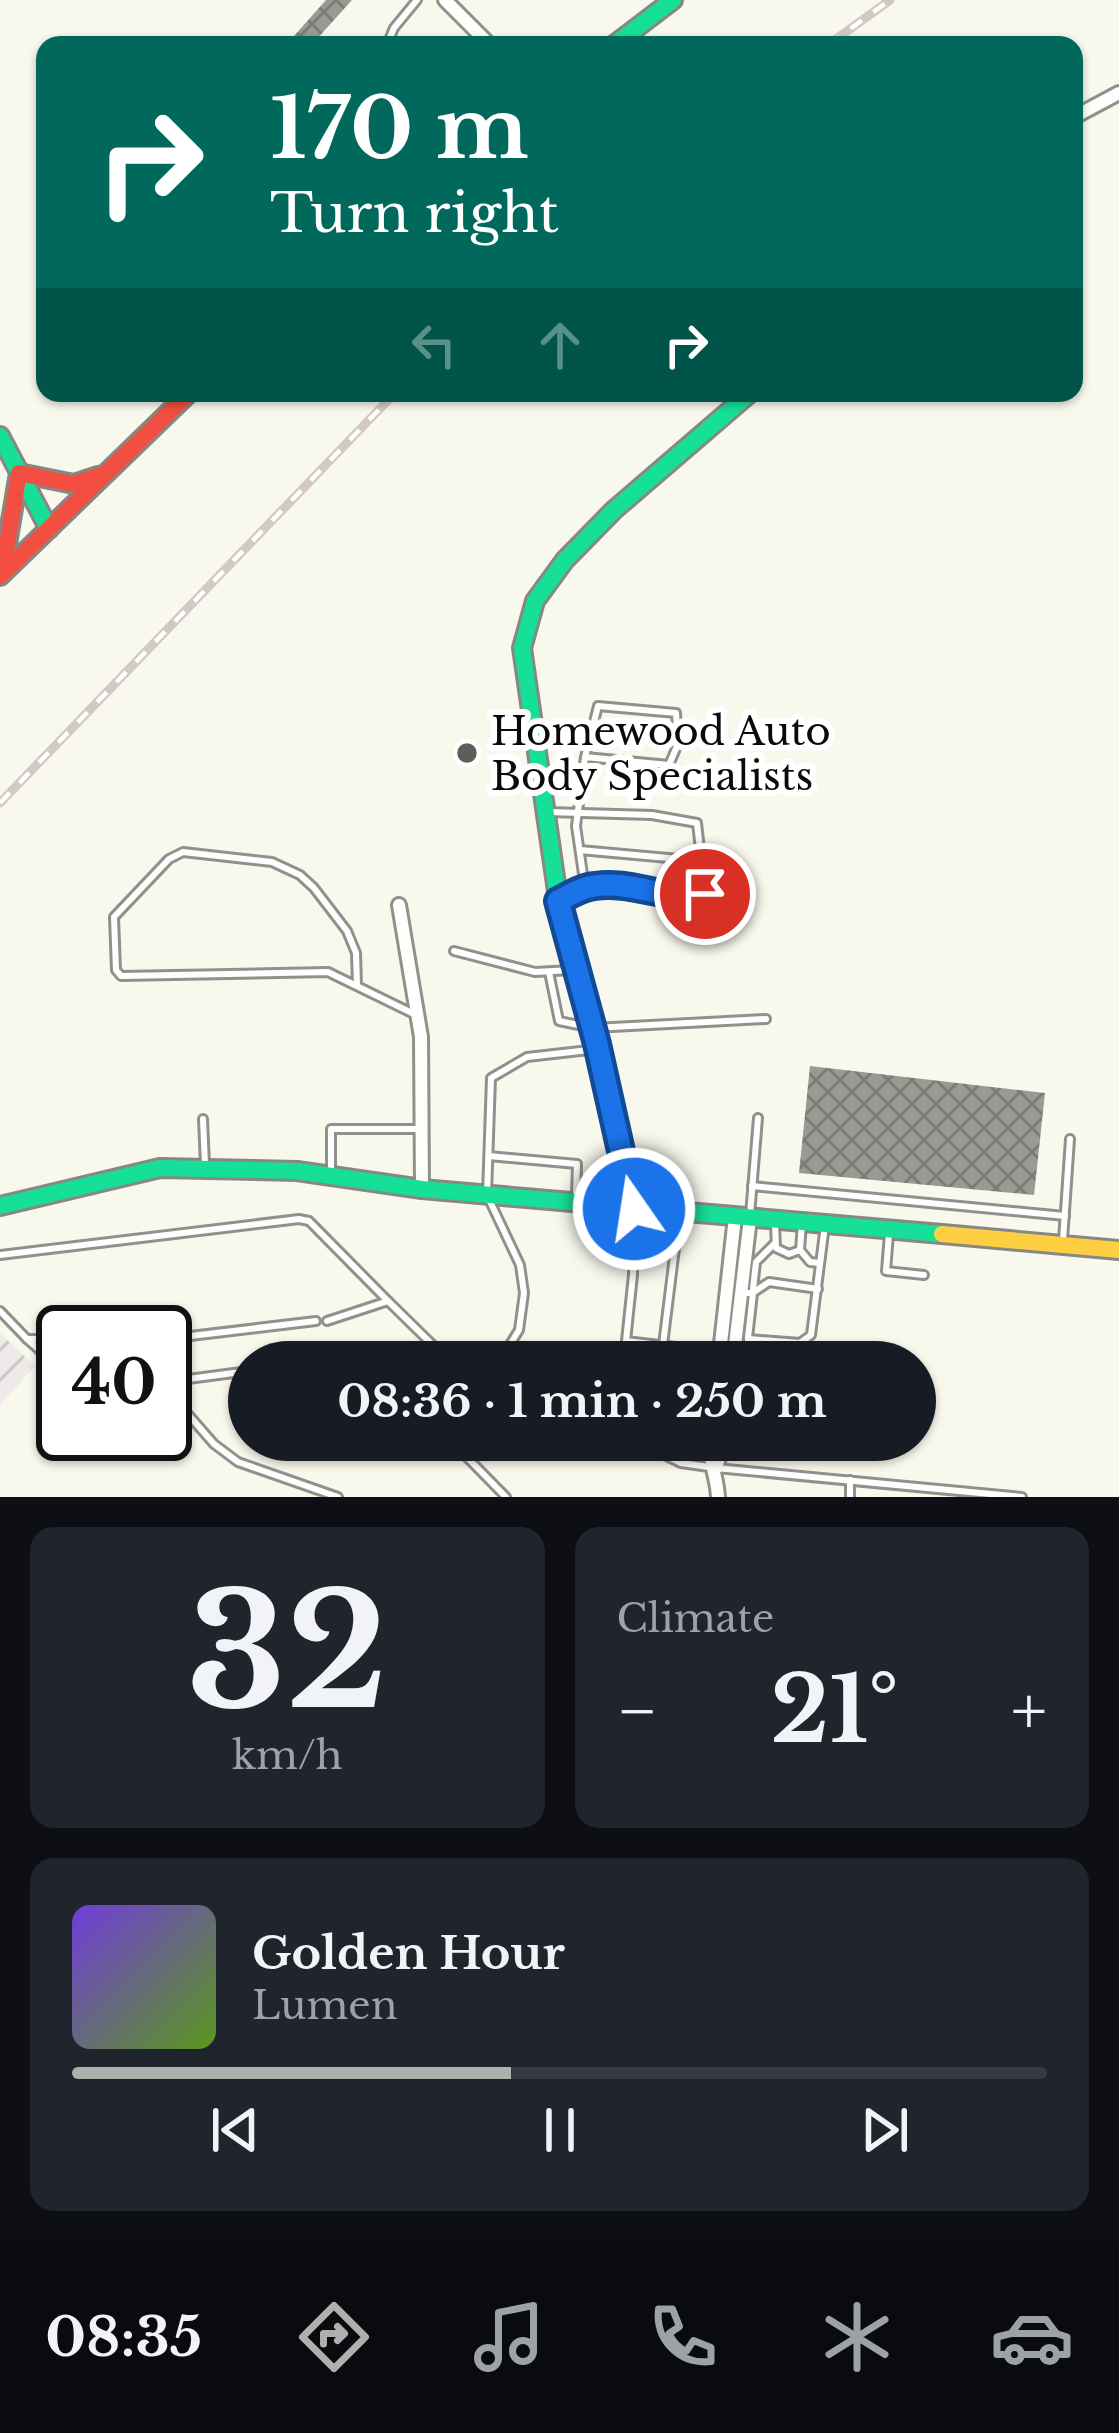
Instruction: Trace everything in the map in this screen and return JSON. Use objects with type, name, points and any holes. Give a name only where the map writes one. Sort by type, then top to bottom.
[{"type":"street","points":[[445,0],[481,36]]},
{"type":"street","points":[[626,36],[673,0]]},
{"type":"street","points":[[1083,112],[1119,93]]},
{"type":"street","points":[[0,576],[179,402]]},
{"type":"street","points":[[634,1209],[598,1048],[558,901],[522,648],[527,617],[542,588],[599,527],[740,402]]},
{"type":"street","points":[[0,436],[50,529]]},
{"type":"street","points":[[19,473],[74,484],[105,474]]},
{"type":"street","points":[[0,564],[19,473]]},
{"type":"street","points":[[399,905],[418,1016],[422,1189]]},
{"type":"street","points":[[0,1206],[160,1168],[205,1168],[331,1175],[422,1189],[1119,1250]]},
{"type":"street","points":[[734,1341],[747,1292],[742,1218]]},
{"type":"street","points":[[735,1338],[742,1218]]},
{"type":"street","points":[[711,1461],[716,1468]]},
{"type":"street","points":[[718,1461],[718,1497]]},
{"type":"lane","points":[[391,36],[417,0]]},
{"type":"lane","points":[[473,36],[477,32]]},
{"type":"lane","points":[[585,757],[669,765],[678,744],[676,713],[598,706],[585,757],[576,826],[585,888]]},
{"type":"lane","points":[[544,812],[652,815],[697,823],[705,894],[688,898],[614,884],[585,888],[558,901]]},
{"type":"lane","points":[[580,850],[701,861]]},
{"type":"lane","points":[[357,986],[356,953],[346,932],[314,888],[300,875],[272,862],[183,852],[170,859],[114,917],[116,970],[121,976],[328,972],[418,1016]]},
{"type":"lane","points":[[454,951],[548,972],[576,970]]},
{"type":"lane","points":[[548,972],[559,1021],[592,1028],[766,1019]]},
{"type":"lane","points":[[512,1341],[519,1330],[524,1293],[520,1265],[488,1195],[491,1078],[527,1057],[598,1048]]},
{"type":"lane","points":[[742,1218],[752,1186],[758,1118]]},
{"type":"lane","points":[[202,1119],[205,1168]]},
{"type":"lane","points":[[331,1175],[331,1129],[422,1130]]},
{"type":"lane","points":[[1063,1244],[1070,1139]]},
{"type":"lane","points":[[489,1156],[577,1164],[576,1203]]},
{"type":"lane","points":[[752,1186],[1065,1216]]},
{"type":"lane","points":[[626,1341],[634,1209]]},
{"type":"lane","points":[[664,1341],[680,1213]]},
{"type":"lane","points":[[0,1255],[299,1219],[309,1222],[429,1341]]},
{"type":"lane","points":[[775,1220],[776,1248],[789,1254],[800,1250]]},
{"type":"lane","points":[[802,1223],[800,1250],[821,1267]]},
{"type":"lane","points":[[735,1338],[800,1342],[811,1335],[825,1225]]},
{"type":"lane","points":[[889,1230],[886,1270],[924,1275]]},
{"type":"lane","points":[[747,1292],[757,1262],[775,1243]]},
{"type":"lane","points":[[747,1292],[769,1282],[818,1289]]},
{"type":"lane","points":[[327,1321],[388,1301]]},
{"type":"lane","points":[[0,1311],[36,1347]]},
{"type":"lane","points":[[192,1336],[316,1321]]},
{"type":"lane","points":[[735,1338],[741,1341]]},
{"type":"lane","points":[[27,1339],[36,1339]]},
{"type":"lane","points":[[192,1380],[228,1374]]},
{"type":"lane","points":[[192,1418],[214,1444],[238,1462],[338,1497]]},
{"type":"lane","points":[[471,1461],[506,1497]]},
{"type":"lane","points":[[677,1461],[1022,1497]]},
{"type":"lane","points":[[850,1480],[850,1497]]},
{"type":"shaded area","points":[[0,1333],[35,1366],[0,1405]]},
{"type":"building","points":[[326,0],[352,0],[320,36],[294,36]]},
{"type":"building","points":[[810,1066],[1045,1093],[1034,1195],[799,1173]]},
{"type":"railway","points":[[840,36],[890,0]]},
{"type":"railway","points":[[0,803],[386,402]]},
{"type":"traffic: fast","points":[[626,36],[673,0]]},
{"type":"traffic: fast","points":[[634,1209],[597,1044],[561,919],[522,648],[535,601],[565,560],[614,510],[740,402]]},
{"type":"traffic: fast","points":[[0,436],[49,529]]},
{"type":"traffic: fast","points":[[0,1206],[160,1168],[297,1171],[422,1189],[942,1234]]},
{"type":"traffic: slow","points":[[942,1234],[1119,1250]]},
{"type":"traffic: jam","points":[[0,576],[180,402]]},
{"type":"traffic: jam","points":[[0,564],[19,473],[74,484],[98,476]]},
{"type":"place","name":"Homewood Auto Body Specialists","points":[[467,753]]},
{"type":"route","points":[[634,1209],[597,1044],[558,901],[590,886],[614,884],[688,898],[705,894]]}]
